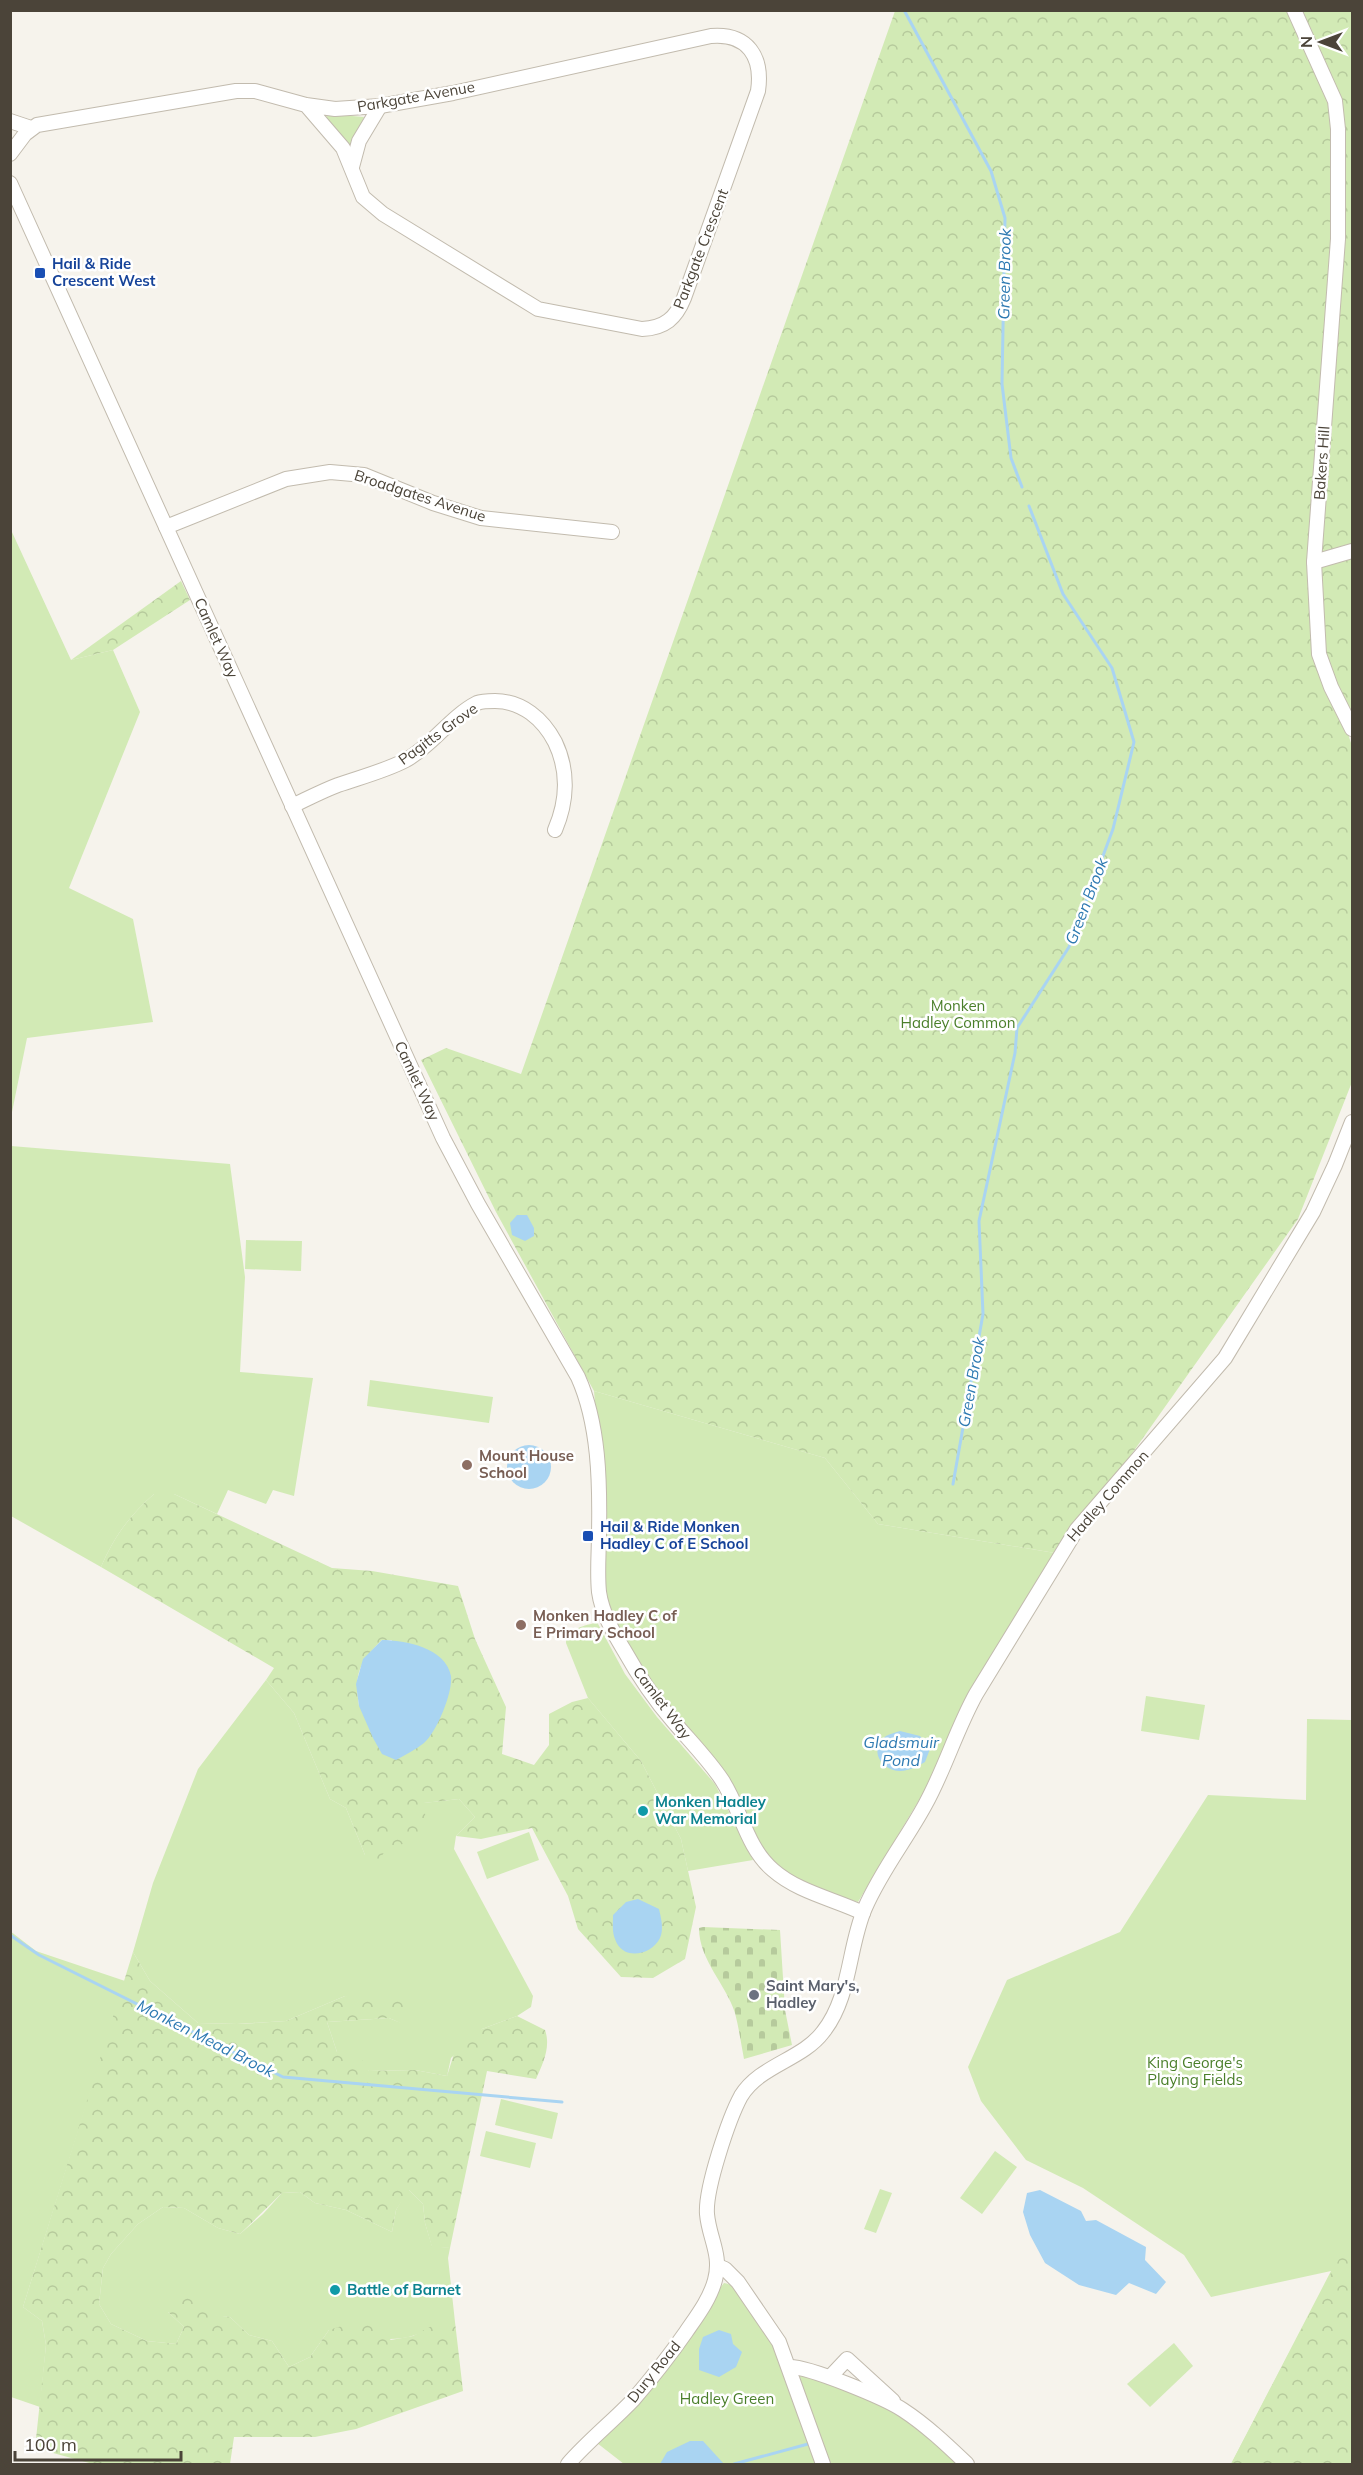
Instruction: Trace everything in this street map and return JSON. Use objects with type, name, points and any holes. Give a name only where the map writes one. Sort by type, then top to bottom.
[{"type":"street","name":"Bakers Hill","points":[[1294,10],[1335,101],[1338,129],[1336,189],[1338,239],[1314,562],[1319,654],[1331,687],[1353,729]]},
{"type":"street","name":"Parkgate Avenue","points":[[10,121],[31,128],[236,91],[255,91],[306,105],[335,109],[380,106],[453,93],[711,36],[729,36],[739,40],[749,47],[756,57]]},
{"type":"street","name":"Parkgate Crescent","points":[[306,105],[343,148],[363,196],[369,204],[538,309],[642,328],[655,328],[666,324],[680,308],[713,222],[758,91],[759,69],[756,57]]},
{"type":"street","points":[[352,167],[359,141],[380,106]]},
{"type":"street","points":[[10,154],[31,128]]},
{"type":"street","name":"Camlet Way","points":[[10,183],[15,206],[166,527],[448,1147],[491,1228],[578,1377],[586,1396],[591,1414],[599,1497],[600,1593],[605,1613],[617,1638],[638,1674],[668,1714],[706,1757],[723,1782],[752,1843],[765,1862],[783,1878],[800,1887],[863,1913]]},
{"type":"street","name":"Broadgates Avenue","points":[[166,527],[286,479],[330,472],[364,475],[433,503],[481,518],[612,532]]},
{"type":"street","points":[[1314,562],[1353,551]]},
{"type":"street","name":"Pagitts Grove","points":[[292,806],[335,786],[389,768],[409,758],[432,742],[449,725],[478,703],[511,701],[536,717],[550,733],[556,745],[561,760],[566,798],[555,830]]},
{"type":"street","name":"Hadley Common","points":[[718,2266],[717,2248],[707,2213],[707,2199],[741,2096],[754,2080],[794,2056],[823,2034],[847,1981],[863,1913],[873,1889],[924,1808],[940,1777],[964,1715],[976,1694],[1009,1643],[1064,1547],[1091,1512],[1226,1358],[1313,1212],[1353,1122]]},
{"type":"street","points":[[718,2266],[731,2274],[779,2343],[790,2367],[823,2464]]},
{"type":"street","name":"Dury Road","points":[[568,2464],[632,2400],[666,2360],[708,2298],[715,2282],[718,2266]]},
{"type":"street","points":[[830,2377],[847,2359],[901,2409],[949,2446],[966,2464]]},
{"type":"street","points":[[790,2367],[830,2377],[901,2409]]},
{"type":"green space","name":"Monken Hadley Common","points":[[895,11],[1352,11],[1352,690],[1349,737],[1352,746],[1352,1082],[1298,1219],[1087,1517],[1055,1553],[878,1524],[825,1458],[594,1391],[496,1212],[421,1060],[446,1048],[521,1074]]},
{"type":"green space","points":[[328,114],[364,117],[351,148],[325,119]]},
{"type":"green space","points":[[11,530],[71,660],[113,650],[140,712],[69,888],[133,919],[153,1022],[27,1038],[11,1117]]},
{"type":"green space","points":[[181,581],[190,600],[113,650],[71,660]]},
{"type":"green space","points":[[11,1146],[230,1164],[245,1277],[240,1372],[313,1378],[294,1496],[273,1490],[266,1504],[228,1490],[217,1514],[174,1494],[154,1494],[123,1528],[101,1567],[11,1516]]},
{"type":"green space","points":[[246,1240],[302,1241],[301,1271],[245,1269]]},
{"type":"green space","points":[[370,1380],[493,1397],[489,1423],[367,1406]]},
{"type":"green space","points":[[594,1391],[825,1458],[878,1524],[1055,1553],[966,1697],[934,1775],[858,1902],[803,1882],[773,1864],[622,1637],[609,1607],[604,1586],[603,1491]]},
{"type":"green space","points":[[154,1494],[174,1494],[332,1568],[372,1571],[458,1586],[475,1639],[506,1707],[502,1754],[534,1765],[549,1745],[549,1714],[572,1702],[588,1698],[641,1761],[681,1839],[696,1907],[685,1959],[653,1978],[621,1977],[578,1929],[568,1896],[532,1828],[481,1839],[456,1836],[475,1817],[459,1799],[424,1803],[426,1823],[410,1843],[389,1846],[378,1861],[365,1855],[346,1808],[330,1799],[294,1713],[266,1680],[274,1668],[101,1567],[123,1528]],"holes":[[[382,1640],[392,1640],[359,1706],[357,1685],[363,1662]]]},
{"type":"green space","points":[[597,1622],[625,1674],[657,1717],[715,1784],[753,1860],[688,1871],[681,1839],[641,1761],[588,1698],[566,1643],[569,1634],[573,1631]]},
{"type":"green space","points":[[266,1680],[294,1713],[330,1799],[346,1808],[365,1855],[423,1803],[459,1799],[475,1817],[456,1836],[454,1849],[533,1996],[531,2007],[517,2016],[482,2029],[451,2058],[447,2076],[415,2070],[369,2071],[337,2052],[327,2022],[389,2018],[401,2023],[345,1996],[286,2021],[237,2024],[198,2023],[150,1981],[133,1952],[153,1883],[198,1769]]},
{"type":"green space","points":[[1146,1696],[1205,1705],[1199,1740],[1141,1731]]},
{"type":"green space","name":"King George's Playing Fields","points":[[1307,1719],[1352,1720],[1352,2464],[1231,2464],[1331,2271],[1211,2297],[1184,2255],[1083,2188],[1026,2160],[981,2101],[968,2067],[1007,1980],[1120,1932],[1208,1795],[1306,1800]]},
{"type":"green space","points":[[529,1832],[539,1860],[487,1879],[477,1852]]},
{"type":"green space","points":[[699,1928],[780,1930],[785,2010],[792,2045],[744,2059],[731,2002],[703,1951]]},
{"type":"green space","points":[[10,1931],[36,1951],[125,1981],[23,2307],[42,2321],[46,2345],[40,2407],[11,2397]]},
{"type":"green space","points":[[133,1952],[150,1981],[198,2023],[238,2024],[286,2021],[345,1996],[400,2001],[411,2007],[401,2023],[389,2018],[327,2022],[337,2052],[358,2054],[369,2071],[415,2070],[447,2076],[458,2041],[482,2029],[517,2016],[545,2030],[547,2049],[536,2079],[487,2071],[450,2248],[432,2247],[425,2223],[423,2204],[409,2190],[396,2210],[392,2232],[346,2210],[315,2203],[300,2192],[282,2193],[240,2234],[218,2228],[184,2208],[163,2207],[138,2224],[111,2254],[103,2268],[99,2304],[111,2324],[147,2341],[176,2344],[184,2327],[168,2312],[167,2293],[199,2291],[215,2315],[230,2317],[249,2335],[272,2341],[289,2367],[310,2357],[329,2330],[364,2319],[391,2340],[413,2336],[439,2322],[455,2322],[463,2391],[356,2429],[315,2437],[234,2437],[230,2464],[93,2464],[35,2448],[46,2345],[42,2321],[23,2307]]},
{"type":"green space","points":[[501,2099],[558,2113],[552,2139],[495,2125]]},
{"type":"green space","points":[[486,2131],[536,2143],[530,2168],[480,2156]]},
{"type":"green space","points":[[995,2151],[1017,2167],[982,2214],[960,2198]]},
{"type":"green space","points":[[408,2189],[423,2204],[425,2223],[432,2246],[450,2248],[448,2258],[455,2322],[436,2326],[412,2336],[391,2339],[370,2338],[329,2330],[310,2357],[289,2367],[272,2341],[249,2335],[230,2317],[168,2312],[184,2327],[176,2344],[147,2341],[111,2324],[99,2304],[103,2268],[111,2254],[138,2224],[163,2207],[184,2208],[218,2228],[240,2234],[282,2193],[300,2192],[315,2203],[346,2210],[392,2232],[396,2210]]},
{"type":"green space","points":[[880,2189],[892,2193],[876,2233],[864,2229]]},
{"type":"green space","points":[[1352,2237],[1352,2457],[1347,2464],[1231,2464],[1332,2271]]},
{"type":"green space","name":"Hadley Green","points":[[724,2283],[733,2286],[751,2306],[786,2370],[834,2385],[880,2405],[922,2431],[960,2464],[624,2464],[597,2443]]},
{"type":"green space","points":[[1174,2343],[1193,2366],[1150,2407],[1127,2384]]},
{"type":"water","points":[[517,1215],[527,1215],[534,1228],[534,1236],[525,1241],[512,1235],[510,1223]]},
{"type":"water","points":[[529,1445],[538,1446],[545,1451],[550,1458],[550,1476],[545,1483],[538,1488],[529,1489],[520,1488],[513,1483],[508,1476],[507,1467],[508,1458],[513,1451],[520,1446]]},
{"type":"water","points":[[382,1640],[413,1644],[433,1652],[448,1666],[451,1676],[443,1712],[434,1731],[424,1743],[396,1760],[382,1754],[373,1738],[359,1706],[356,1684],[363,1659]]},
{"type":"water","name":"Gladsmuir Pond","points":[[900,1731],[920,1736],[930,1749],[925,1762],[912,1769],[899,1771],[885,1766],[880,1760],[878,1748],[886,1736]]},
{"type":"water","points":[[638,1899],[659,1909],[662,1931],[656,1944],[637,1954],[624,1951],[619,1946],[613,1930],[613,1915],[626,1902]]},
{"type":"water","points":[[1040,2190],[1081,2211],[1086,2221],[1096,2220],[1146,2247],[1145,2260],[1166,2282],[1156,2294],[1129,2283],[1116,2295],[1079,2285],[1045,2263],[1030,2235],[1023,2212],[1027,2193]]},
{"type":"water","points":[[719,2330],[731,2334],[733,2344],[742,2352],[736,2367],[719,2377],[699,2370],[699,2349],[703,2337]]},
{"type":"water","points":[[690,2441],[703,2441],[724,2464],[660,2464],[667,2452]]},
{"type":"waterway","name":"Green Brook","points":[[904,10],[991,171],[1005,218],[1002,384],[1011,458],[1022,487]]},
{"type":"waterway","name":"Green Brook","points":[[953,1484],[983,1314],[979,1221],[1015,1053],[1017,1028],[1069,947],[1113,829],[1134,742],[1112,668],[1063,594],[1029,506]]},
{"type":"waterway","name":"Monken Mead Brook","points":[[10,1935],[39,1955],[283,2077],[562,2102]]},
{"type":"waterway","points":[[734,2464],[808,2444]]},
{"type":"place","name":"Hail & Ride Crescent West","points":[[40,273]]},
{"type":"place","name":"Mount House School","points":[[467,1465]]},
{"type":"place","name":"Hail & Ride Monken Hadley C of E School","points":[[588,1536]]},
{"type":"place","name":"Monken Hadley C of E Primary School","points":[[521,1625]]},
{"type":"place","name":"Monken Hadley War Memorial","points":[[643,1811]]},
{"type":"place","name":"Saint Mary's, Hadley","points":[[754,1995]]},
{"type":"place","name":"Battle of Barnet","points":[[335,2290]]}]
